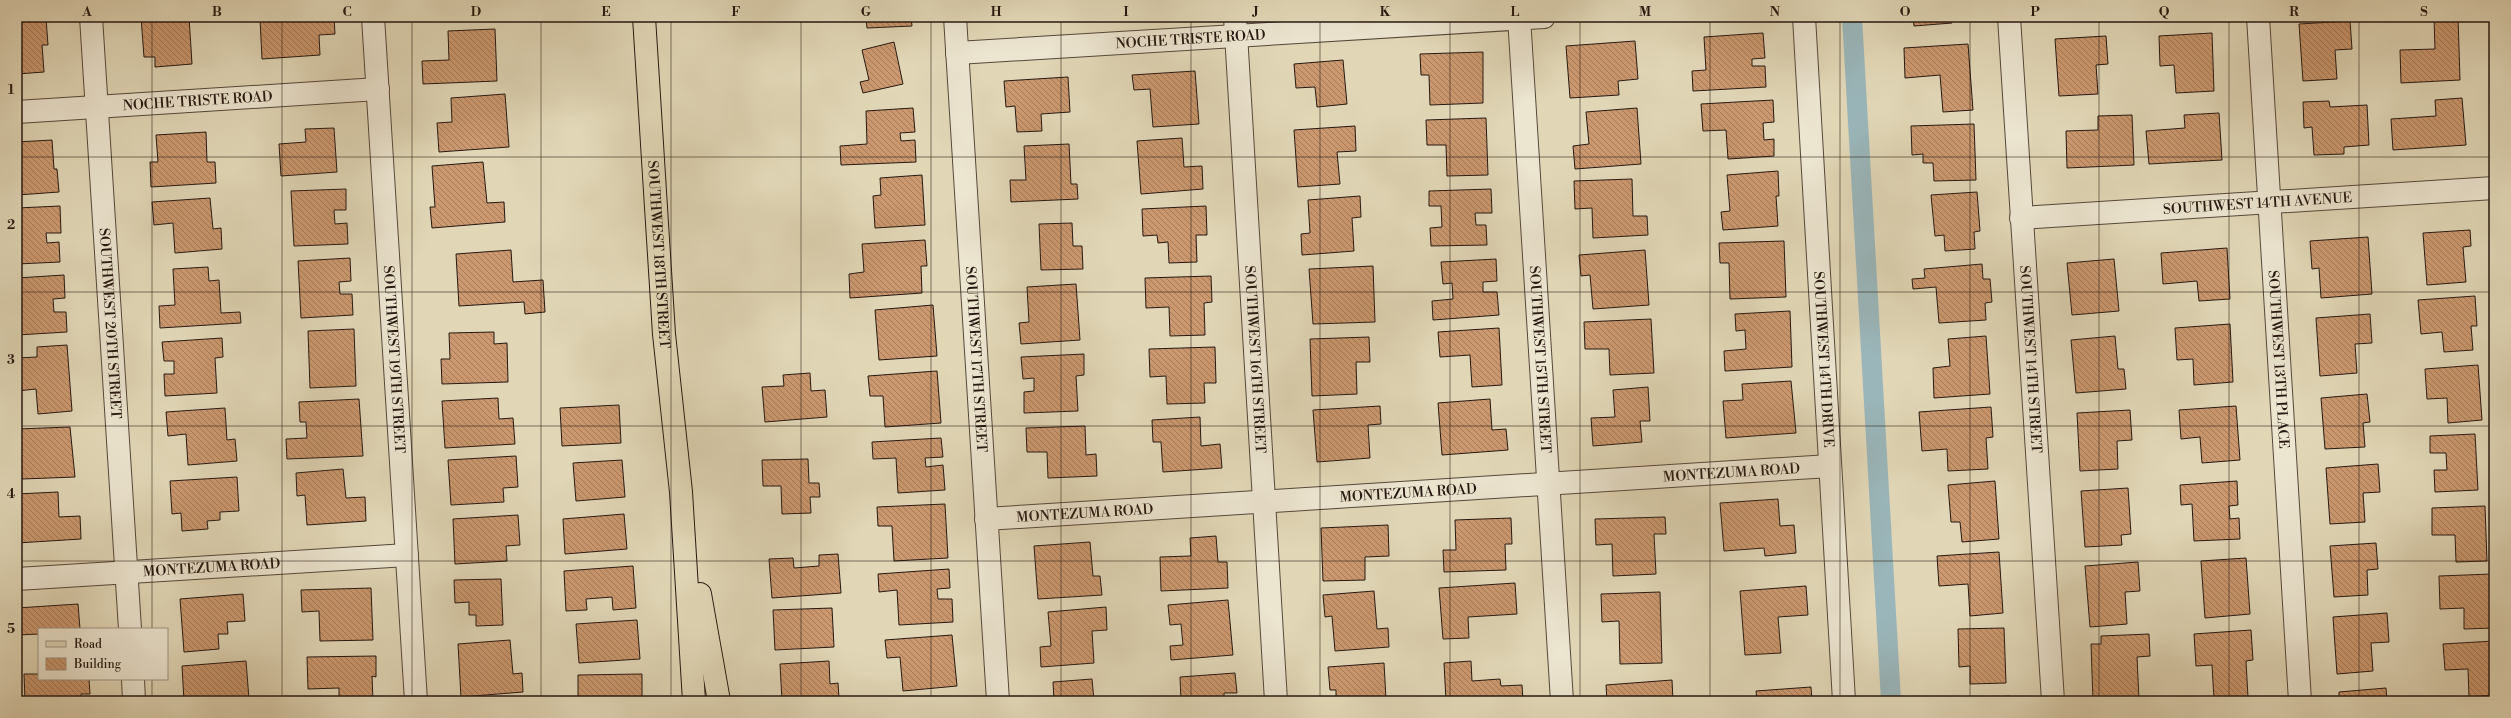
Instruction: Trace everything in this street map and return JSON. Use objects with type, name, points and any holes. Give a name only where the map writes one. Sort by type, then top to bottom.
[{"type":"main road","name":"SOUTHWEST 18TH STREET","points":[[644,17],[664,334],[681,492],[694,701]]},
{"type":"main road","name":"SOUTHWEST 18TH STREET","points":[[681,492],[719,701]]},
{"type":"street","name":"SOUTHWEST 20TH STREET","points":[[91,17],[130,628]]},
{"type":"street","name":"SOUTHWEST 19TH STREET","points":[[373,17],[416,701]]},
{"type":"street","name":"SOUTHWEST 17TH STREET","points":[[955,17],[998,701]]},
{"type":"street","name":"NOCHE TRISTE ROAD","points":[[957,54],[1235,27],[1544,17]]},
{"type":"street","name":"SOUTHWEST 14TH DRIVE","points":[[1804,17],[1844,701]]},
{"type":"street","name":"SOUTHWEST 14TH STREET","points":[[2009,17],[2053,701]]},
{"type":"street","name":"SOUTHWEST 13TH PLACE","points":[[2258,17],[2300,701]]},
{"type":"street","name":"SOUTHWEST 15TH STREET","points":[[1519,18],[1562,701]]},
{"type":"street","name":"SOUTHWEST 16TH STREET","points":[[1235,27],[1276,701]]},
{"type":"street","name":"NOCHE TRISTE ROAD","points":[[17,112],[378,89]]},
{"type":"street","name":"SOUTHWEST 14TH AVENUE","points":[[2021,218],[2494,188]]},
{"type":"street","name":"MONTEZUMA ROAD","points":[[986,519],[1830,466]]},
{"type":"street","name":"MONTEZUMA ROAD","points":[[17,579],[407,555]]},
{"type":"street","points":[[133,680],[134,701]]},
{"type":"building","points":[[141,17],[189,17],[192,64],[155,67],[155,57],[144,57]]},
{"type":"building","points":[[334,17],[335,34],[319,35],[320,55],[262,59],[260,19]]},
{"type":"building","points":[[419,17],[446,17],[446,19],[419,20]]},
{"type":"building","points":[[866,17],[911,17],[912,26],[867,28]]},
{"type":"building","points":[[1913,17],[1951,17],[1952,23],[1914,26]]},
{"type":"building","points":[[2434,17],[2458,17],[2460,80],[2401,83],[2400,50],[2435,49]]},
{"type":"building","points":[[46,18],[48,45],[42,45],[44,72],[17,74],[17,20]]},
{"type":"building","points":[[2350,21],[2352,49],[2335,50],[2337,79],[2303,81],[2299,24]]},
{"type":"building","points":[[495,29],[497,81],[423,84],[422,61],[449,60],[448,31]]},
{"type":"building","points":[[1763,33],[1765,58],[1752,59],[1752,66],[1765,66],[1766,87],[1693,91],[1692,71],[1706,70],[1704,37]]},
{"type":"building","points":[[2212,33],[2214,91],[2176,93],[2174,65],[2160,66],[2159,36]]},
{"type":"building","points":[[2106,36],[2108,64],[2096,65],[2098,94],[2059,96],[2055,39]]},
{"type":"building","points":[[1635,41],[1638,79],[1618,81],[1619,95],[1570,98],[1566,46]]},
{"type":"building","points":[[894,42],[903,84],[863,93],[860,82],[869,80],[862,50]]},
{"type":"building","points":[[1968,44],[1973,110],[1943,112],[1940,75],[1905,78],[1904,48]]},
{"type":"building","points":[[1483,52],[1483,103],[1430,105],[1429,75],[1421,75],[1420,54]]},
{"type":"building","points":[[1343,60],[1347,104],[1317,107],[1315,87],[1296,88],[1294,64]]},
{"type":"building","points":[[1195,71],[1199,124],[1153,127],[1150,89],[1134,90],[1132,75]]},
{"type":"building","points":[[1068,77],[1070,112],[1041,114],[1042,131],[1017,132],[1015,106],[1006,107],[1004,81]]},
{"type":"building","points":[[505,94],[509,147],[439,152],[437,123],[452,122],[451,98]]},
{"type":"building","points":[[2462,98],[2466,145],[2393,150],[2391,119],[2436,116],[2435,100]]},
{"type":"building","points":[[1773,100],[1774,122],[1763,123],[1764,140],[1774,139],[1774,156],[1728,159],[1726,130],[1703,131],[1701,104]]},
{"type":"building","points":[[2329,101],[2330,107],[2367,105],[2369,145],[2344,147],[2344,154],[2314,155],[2312,127],[2304,128],[2303,102]]},
{"type":"building","points":[[913,108],[915,132],[900,133],[901,141],[915,140],[916,162],[841,165],[840,146],[867,144],[866,111]]},
{"type":"building","points":[[1637,108],[1641,164],[1575,169],[1573,146],[1589,144],[1586,112]]},
{"type":"building","points":[[2219,113],[2222,160],[2149,164],[2146,131],[2185,128],[2184,115]]},
{"type":"building","points":[[2132,115],[2134,165],[2067,168],[2066,131],[2098,130],[2098,116]]},
{"type":"building","points":[[1486,118],[1488,175],[1447,176],[1446,145],[1427,145],[1426,120]]},
{"type":"building","points":[[1974,124],[1976,180],[1934,181],[1933,163],[1923,163],[1923,154],[1912,155],[1911,126]]},
{"type":"building","points":[[1355,126],[1356,151],[1337,152],[1340,184],[1298,187],[1294,130]]},
{"type":"building","points":[[334,128],[337,172],[281,176],[279,144],[306,142],[305,129]]},
{"type":"building","points":[[206,132],[207,162],[215,162],[216,183],[151,187],[150,162],[158,162],[156,135]]},
{"type":"building","points":[[1182,138],[1184,167],[1202,166],[1203,189],[1141,194],[1137,141]]},
{"type":"building","points":[[52,140],[54,169],[57,169],[59,192],[17,195],[17,142]]},
{"type":"building","points":[[1069,144],[1071,184],[1077,184],[1078,199],[1011,202],[1010,180],[1026,180],[1024,146]]},
{"type":"building","points":[[483,162],[487,203],[504,202],[505,222],[432,228],[430,207],[435,207],[432,166]]},
{"type":"building","points":[[1778,171],[1779,196],[1776,196],[1778,226],[1723,230],[1721,212],[1730,211],[1727,175]]},
{"type":"building","points":[[922,175],[925,225],[875,228],[873,196],[881,195],[880,178]]},
{"type":"building","points":[[1632,179],[1633,216],[1647,216],[1648,235],[1593,238],[1592,208],[1575,209],[1574,181]]},
{"type":"building","points":[[346,189],[346,210],[334,210],[335,224],[347,223],[348,244],[294,246],[291,191]]},
{"type":"building","points":[[1491,189],[1492,213],[1475,213],[1476,225],[1486,225],[1487,245],[1431,246],[1430,228],[1442,227],[1441,206],[1429,206],[1429,191]]},
{"type":"building","points":[[1977,192],[1980,231],[1974,232],[1975,249],[1945,251],[1944,235],[1935,236],[1931,195]]},
{"type":"building","points":[[1360,196],[1361,217],[1352,218],[1354,251],[1302,255],[1301,234],[1310,233],[1308,200]]},
{"type":"building","points":[[210,198],[213,229],[221,228],[222,249],[175,253],[173,223],[154,225],[152,202]]},
{"type":"building","points":[[60,206],[61,233],[46,233],[47,243],[59,242],[60,262],[17,264],[17,208]]},
{"type":"building","points":[[1206,206],[1207,235],[1196,235],[1197,262],[1169,263],[1168,242],[1158,243],[1157,235],[1143,236],[1142,209]]},
{"type":"building","points":[[1072,223],[1073,246],[1082,246],[1083,269],[1041,270],[1039,224]]},
{"type":"building","points":[[2470,230],[2471,246],[2463,247],[2466,282],[2427,285],[2423,233]]},
{"type":"building","points":[[2368,237],[2372,294],[2321,298],[2319,268],[2312,269],[2310,241]]},
{"type":"building","points":[[925,240],[927,266],[921,266],[922,293],[850,298],[849,274],[864,272],[862,244]]},
{"type":"building","points":[[1784,241],[1786,297],[1730,299],[1729,263],[1720,263],[1719,243]]},
{"type":"building","points":[[2227,248],[2230,299],[2199,301],[2197,281],[2163,284],[2161,253]]},
{"type":"building","points":[[511,250],[513,282],[543,280],[545,312],[525,314],[524,302],[459,306],[456,254]]},
{"type":"building","points":[[1645,250],[1649,305],[1593,309],[1590,275],[1581,276],[1579,255]]},
{"type":"building","points":[[350,258],[351,281],[339,282],[340,294],[352,294],[353,315],[301,318],[298,261]]},
{"type":"building","points":[[1496,259],[1497,281],[1483,282],[1483,292],[1497,292],[1499,315],[1433,320],[1432,301],[1453,299],[1452,283],[1443,284],[1441,262]]},
{"type":"building","points":[[2114,259],[2119,311],[2072,315],[2067,263]]},
{"type":"building","points":[[1982,264],[1983,279],[1990,279],[1992,302],[1985,303],[1986,320],[1939,323],[1936,287],[1913,289],[1912,279],[1925,278],[1924,269]]},
{"type":"building","points":[[1373,266],[1375,322],[1313,324],[1309,269]]},
{"type":"building","points":[[208,267],[209,281],[219,280],[221,313],[240,312],[241,323],[160,328],[159,306],[175,305],[173,269]]},
{"type":"building","points":[[64,275],[65,298],[53,299],[54,312],[66,312],[67,332],[17,335],[17,278]]},
{"type":"building","points":[[1211,276],[1212,302],[1204,303],[1205,335],[1170,336],[1169,307],[1146,308],[1145,278]]},
{"type":"building","points":[[1076,284],[1080,340],[1021,344],[1019,323],[1029,322],[1027,287]]},
{"type":"building","points":[[2475,296],[2477,326],[2471,326],[2473,350],[2444,352],[2442,332],[2421,334],[2418,300]]},
{"type":"building","points":[[933,305],[937,356],[879,360],[875,310]]},
{"type":"building","points":[[1790,311],[1792,367],[1725,371],[1724,351],[1746,349],[1745,330],[1736,331],[1735,314]]},
{"type":"building","points":[[2370,314],[2372,343],[2355,344],[2357,373],[2320,376],[2316,318]]},
{"type":"building","points":[[1651,319],[1654,373],[1610,375],[1609,349],[1585,349],[1584,322]]},
{"type":"building","points":[[2230,324],[2233,382],[2194,385],[2193,359],[2177,360],[2175,328]]},
{"type":"building","points":[[1499,328],[1502,385],[1472,387],[1470,355],[1440,357],[1438,332]]},
{"type":"building","points":[[354,329],[356,386],[310,388],[308,331]]},
{"type":"building","points":[[494,332],[494,344],[507,343],[508,382],[442,384],[441,359],[450,359],[449,333]]},
{"type":"building","points":[[1986,336],[1990,394],[1934,398],[1933,368],[1950,366],[1948,339]]},
{"type":"building","points":[[2115,336],[2118,369],[2124,369],[2126,389],[2076,393],[2071,340]]},
{"type":"building","points":[[1369,337],[1370,362],[1356,362],[1357,394],[1312,396],[1310,339]]},
{"type":"building","points":[[222,338],[223,357],[215,358],[217,393],[165,396],[164,374],[174,374],[174,361],[164,361],[162,342]]},
{"type":"building","points":[[67,345],[72,411],[38,414],[36,389],[17,391],[17,358],[37,357],[37,347]]},
{"type":"building","points":[[1215,347],[1216,383],[1204,383],[1205,403],[1167,404],[1166,376],[1150,377],[1149,349]]},
{"type":"building","points":[[1084,354],[1084,375],[1076,376],[1078,411],[1024,413],[1024,392],[1034,391],[1034,378],[1023,379],[1021,357]]},
{"type":"building","points":[[2478,365],[2482,420],[2448,423],[2447,398],[2427,399],[2425,369]]},
{"type":"building","points":[[937,371],[941,423],[885,427],[883,396],[870,396],[868,376]]},
{"type":"building","points":[[810,373],[811,391],[825,390],[827,417],[765,422],[762,387],[784,386],[783,375]]},
{"type":"building","points":[[1791,381],[1796,433],[1726,438],[1723,401],[1743,400],[1742,384]]},
{"type":"building","points":[[1648,387],[1650,421],[1640,421],[1642,442],[1593,446],[1591,418],[1615,417],[1613,390]]},
{"type":"building","points":[[2367,394],[2370,422],[2363,423],[2365,447],[2325,449],[2321,398]]},
{"type":"building","points":[[498,398],[499,419],[513,418],[515,444],[445,448],[442,401]]},
{"type":"building","points":[[359,399],[363,456],[287,459],[286,439],[307,438],[306,422],[300,422],[299,402]]},
{"type":"building","points":[[1490,399],[1492,430],[1506,429],[1508,450],[1442,455],[1438,403]]},
{"type":"building","points":[[619,405],[621,443],[562,446],[560,408]]},
{"type":"building","points":[[1380,406],[1381,424],[1368,425],[1370,458],[1317,462],[1313,410]]},
{"type":"building","points":[[2236,406],[2240,460],[2202,463],[2200,437],[2181,439],[2179,410]]},
{"type":"building","points":[[1991,407],[1993,437],[1986,438],[1988,469],[1948,471],[1947,449],[1922,451],[1919,412]]},
{"type":"building","points":[[225,408],[227,440],[235,439],[237,461],[188,465],[186,434],[168,436],[166,412]]},
{"type":"building","points":[[2130,410],[2132,440],[2117,441],[2118,469],[2080,471],[2077,413]]},
{"type":"building","points":[[1200,417],[1201,446],[1220,444],[1222,468],[1163,472],[1161,442],[1153,442],[1152,420]]},
{"type":"building","points":[[1085,426],[1086,455],[1096,454],[1097,476],[1048,478],[1047,452],[1027,452],[1026,428]]},
{"type":"building","points":[[70,427],[75,477],[22,479],[21,448],[17,448],[17,429]]},
{"type":"building","points":[[2475,434],[2478,490],[2435,492],[2434,470],[2447,470],[2446,453],[2430,453],[2430,436]]},
{"type":"building","points":[[941,438],[943,457],[925,458],[926,467],[943,465],[945,490],[898,493],[896,458],[873,459],[872,442]]},
{"type":"building","points":[[516,456],[518,487],[503,488],[504,502],[451,505],[448,460]]},
{"type":"building","points":[[808,459],[809,483],[819,483],[820,497],[810,497],[811,513],[782,514],[781,486],[763,486],[762,460]]},
{"type":"building","points":[[622,460],[625,497],[576,501],[573,463]]},
{"type":"building","points":[[2378,464],[2380,492],[2363,493],[2365,522],[2330,524],[2326,468]]},
{"type":"building","points":[[343,469],[346,498],[365,497],[366,521],[307,525],[305,495],[297,496],[296,473]]},
{"type":"building","points":[[237,477],[239,511],[220,512],[220,520],[207,521],[208,529],[182,531],[181,513],[172,514],[170,481]]},
{"type":"building","points":[[1995,481],[1999,539],[1962,542],[1960,522],[1951,522],[1948,485]]},
{"type":"building","points":[[2237,481],[2238,505],[2229,506],[2230,519],[2239,518],[2240,539],[2194,541],[2192,504],[2181,505],[2180,485]]},
{"type":"building","points":[[2128,488],[2131,534],[2121,535],[2122,545],[2085,547],[2081,491]]},
{"type":"building","points":[[58,492],[59,517],[80,516],[81,539],[17,543],[17,494]]},
{"type":"building","points":[[1778,499],[1780,526],[1794,525],[1796,553],[1765,556],[1764,548],[1724,551],[1720,503]]},
{"type":"building","points":[[945,504],[948,558],[894,561],[892,526],[878,526],[877,507]]},
{"type":"building","points":[[2485,506],[2487,561],[2456,562],[2455,535],[2432,535],[2432,508]]},
{"type":"building","points":[[624,514],[627,549],[565,554],[563,519]]},
{"type":"building","points":[[518,515],[520,545],[506,546],[507,561],[455,564],[453,519]]},
{"type":"building","points":[[1665,517],[1666,534],[1654,534],[1656,574],[1613,576],[1612,544],[1596,545],[1595,519]]},
{"type":"building","points":[[1511,518],[1512,544],[1505,544],[1506,570],[1444,572],[1443,550],[1456,550],[1455,520]]},
{"type":"building","points":[[1388,525],[1389,556],[1365,557],[1365,580],[1323,581],[1321,528]]},
{"type":"building","points":[[1216,536],[1218,562],[1227,562],[1228,588],[1161,591],[1160,557],[1191,556],[1190,538]]},
{"type":"building","points":[[1090,542],[1093,576],[1100,576],[1102,595],[1038,599],[1034,546]]},
{"type":"building","points":[[2376,543],[2378,569],[2367,570],[2368,595],[2334,597],[2330,546]]},
{"type":"building","points":[[1999,552],[2003,613],[1970,616],[1968,584],[1939,586],[1937,556]]},
{"type":"building","points":[[838,554],[841,593],[772,598],[769,559],[793,558],[794,568],[819,566],[819,555]]},
{"type":"building","points":[[2246,558],[2250,614],[2205,618],[2201,561]]},
{"type":"building","points":[[2138,562],[2140,591],[2125,592],[2127,624],[2090,627],[2085,566]]},
{"type":"building","points":[[633,566],[636,608],[613,610],[612,597],[586,599],[587,610],[566,611],[564,571]]},
{"type":"building","points":[[949,569],[950,588],[937,589],[938,599],[952,599],[953,622],[899,625],[897,590],[879,592],[878,574]]},
{"type":"building","points":[[2492,574],[2494,628],[2464,629],[2464,608],[2440,609],[2439,576]]},
{"type":"building","points":[[501,579],[503,625],[476,626],[476,615],[469,615],[469,602],[455,603],[454,580]]},
{"type":"building","points":[[1515,583],[1517,614],[1468,617],[1469,638],[1443,639],[1439,588]]},
{"type":"building","points":[[1806,586],[1808,615],[1778,617],[1781,653],[1745,655],[1740,591]]},
{"type":"building","points":[[371,588],[373,640],[320,641],[319,611],[302,612],[301,590]]},
{"type":"building","points":[[1374,591],[1377,629],[1388,628],[1389,647],[1335,651],[1332,616],[1325,617],[1323,595]]},
{"type":"building","points":[[1660,592],[1662,663],[1620,664],[1619,621],[1602,622],[1601,594]]},
{"type":"building","points":[[243,594],[245,621],[227,622],[228,634],[218,634],[219,649],[184,652],[180,599]]},
{"type":"building","points":[[1228,600],[1233,655],[1171,660],[1170,646],[1183,645],[1181,624],[1170,625],[1168,605]]},
{"type":"building","points":[[78,604],[80,628],[38,628],[38,634],[17,635],[17,608]]},
{"type":"building","points":[[1106,607],[1107,630],[1092,631],[1094,663],[1041,667],[1040,647],[1051,646],[1048,612]]},
{"type":"building","points":[[832,608],[834,647],[775,650],[773,610]]},
{"type":"building","points":[[2387,613],[2389,642],[2371,643],[2373,671],[2337,674],[2333,617]]},
{"type":"building","points":[[637,620],[640,659],[579,663],[576,624]]},
{"type":"building","points":[[2004,628],[2006,683],[1970,684],[1970,666],[1959,667],[1958,629]]},
{"type":"building","points":[[2251,630],[2253,660],[2246,661],[2248,697],[2214,699],[2212,665],[2196,666],[2194,634]]},
{"type":"building","points":[[2149,634],[2150,656],[2137,657],[2139,700],[2093,701],[2091,644],[2101,644],[2101,636]]},
{"type":"building","points":[[952,635],[957,686],[903,691],[900,657],[887,658],[885,640]]},
{"type":"building","points":[[510,640],[513,674],[522,673],[523,692],[461,697],[458,644]]},
{"type":"building","points":[[2494,641],[2494,695],[2469,697],[2468,669],[2445,670],[2443,644]]},
{"type":"building","points":[[376,656],[376,677],[372,676],[373,701],[339,701],[339,688],[308,689],[307,657]]},
{"type":"building","points":[[246,661],[249,699],[184,701],[182,666]]},
{"type":"building","points":[[829,661],[830,684],[838,683],[839,698],[782,701],[780,664]]},
{"type":"building","points":[[1471,661],[1472,681],[1500,679],[1501,686],[1522,685],[1523,701],[1446,701],[1444,663]]},
{"type":"building","points":[[1384,663],[1386,699],[1398,698],[1399,701],[1336,701],[1336,690],[1330,690],[1328,667]]},
{"type":"building","points":[[1235,673],[1237,693],[1224,693],[1224,701],[1181,701],[1180,677]]},
{"type":"building","points":[[24,674],[38,674],[38,680],[89,680],[90,694],[81,694],[81,701],[25,701]]},
{"type":"building","points":[[642,674],[642,701],[578,701],[578,675]]},
{"type":"building","points":[[1092,679],[1094,701],[1054,701],[1053,682]]},
{"type":"building","points":[[1672,680],[1673,701],[1607,701],[1606,685]]},
{"type":"building","points":[[1811,687],[1812,701],[1757,701],[1756,691]]},
{"type":"building","points":[[2386,688],[2387,701],[2339,701],[2339,692]]},
{"type":"building","points":[[2009,696],[2009,701],[1945,701]]},
{"type":"waterway","points":[[1852,17],[1891,701]]}]
